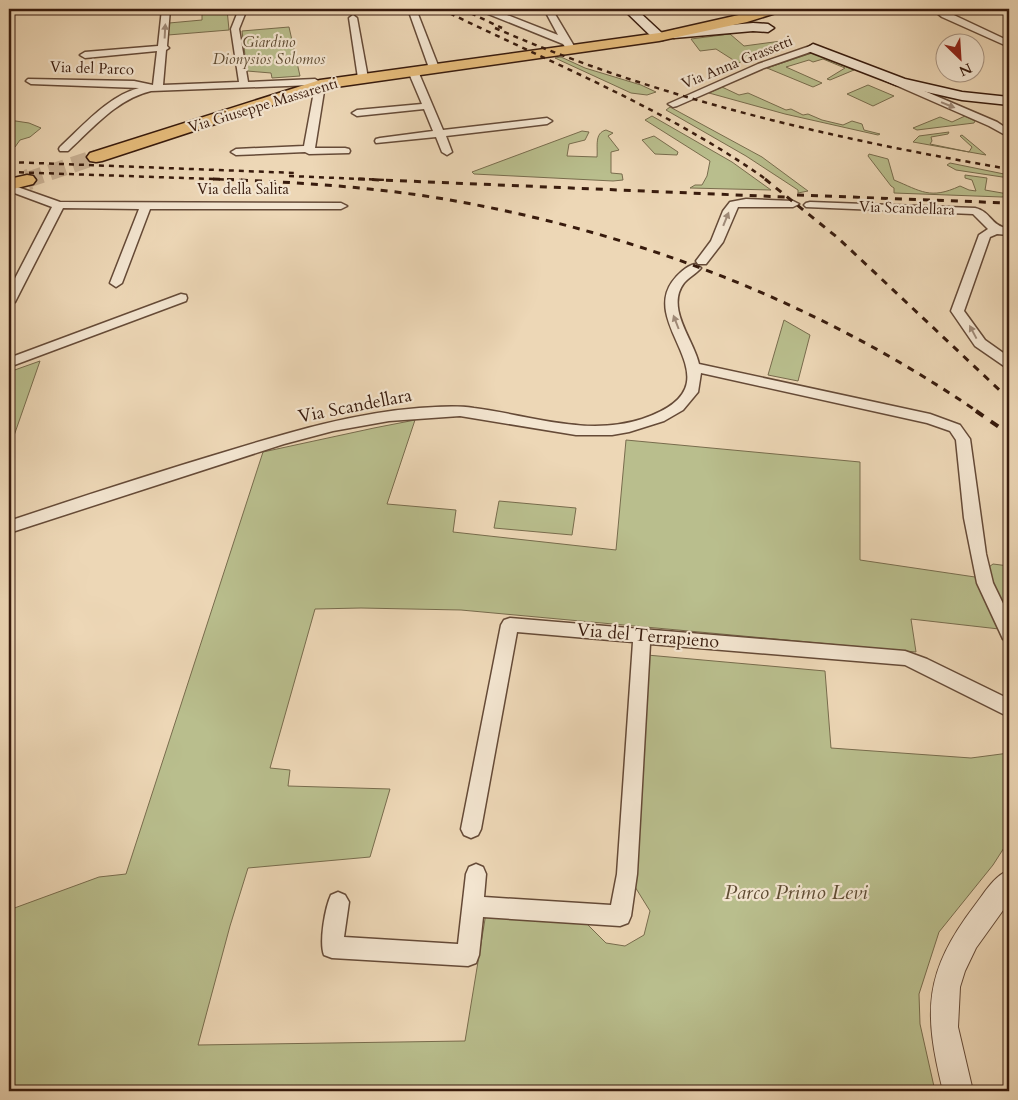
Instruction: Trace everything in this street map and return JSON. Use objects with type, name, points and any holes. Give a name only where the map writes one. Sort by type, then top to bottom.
[{"type":"main road","points":[[629,9],[659,37]]},
{"type":"main road","name":"Via Giuseppe Massarenti","points":[[96,157],[320,85],[569,46],[659,37],[747,18],[774,9]]},
{"type":"main road","name":"Via Giuseppe Massarenti","points":[[674,34],[753,27],[768,28],[747,18]]},
{"type":"main road","points":[[813,48],[866,70],[933,94],[1009,101]]},
{"type":"main road","points":[[9,186],[27,180]]},
{"type":"street","points":[[156,88],[164,48],[166,9]]},
{"type":"street","points":[[412,9],[434,68]]},
{"type":"street","points":[[487,10],[521,9]]},
{"type":"street","points":[[548,9],[569,46]]},
{"type":"street","points":[[734,9],[747,18]]},
{"type":"street","points":[[936,9],[945,15],[1009,44]]},
{"type":"street","points":[[487,10],[569,46]]},
{"type":"street","points":[[239,11],[235,29],[244,84]]},
{"type":"street","points":[[353,18],[363,78]]},
{"type":"street","points":[[84,55],[164,48]]},
{"type":"street","name":"Via Anna Grassetti","points":[[674,104],[761,66],[813,48]]},
{"type":"street","points":[[413,71],[447,152]]},
{"type":"street","name":"Via del Parco","points":[[64,149],[126,97],[144,89],[305,80],[320,85]]},
{"type":"street","name":"Via del Parco","points":[[31,81],[134,84],[156,88]]},
{"type":"street","points":[[309,149],[320,85]]},
{"type":"street","points":[[933,94],[1009,134]]},
{"type":"street","points":[[357,113],[428,106]]},
{"type":"street","points":[[380,141],[547,121]]},
{"type":"street","points":[[993,124],[1009,123]]},
{"type":"street","points":[[236,152],[309,149],[309,151],[345,151]]},
{"type":"street","name":"Via della Salita","points":[[9,186],[58,205],[341,206]]},
{"type":"street","points":[[793,204],[746,202],[734,204],[729,211],[717,242],[699,264],[681,278],[676,285],[672,302],[673,314],[695,367],[930,419],[955,428],[964,439],[972,518],[985,583],[1009,634]]},
{"type":"street","points":[[9,302],[58,205]]},
{"type":"street","points":[[116,283],[146,205]]},
{"type":"street","name":"Via Scandellara","points":[[810,205],[975,211],[983,214],[990,226],[996,230]]},
{"type":"street","points":[[1009,232],[996,230],[985,235],[957,311],[980,343],[1009,363]]},
{"type":"street","points":[[9,363],[181,298]]},
{"type":"street","name":"Via Scandellara","points":[[9,527],[267,444],[323,429],[394,414],[468,411],[551,428],[582,432],[612,431],[637,426],[660,417],[678,407],[689,393],[694,379],[695,367]]},
{"type":"street","name":"Via del Terrapieno","points":[[472,829],[510,624],[905,658],[930,668],[964,687],[986,694],[1009,695]]},
{"type":"street","points":[[473,906],[620,916],[627,874],[642,636]]},
{"type":"street","name":"Via del Terrapieno","points":[[986,694],[1009,709]]},
{"type":"street","points":[[338,902],[332,947],[468,955],[476,874]]},
{"type":"street","points":[[958,1091],[944,1022],[947,984],[968,937],[1009,882]]},
{"type":"green space","points":[[202,9],[227,9],[229,30],[168,35],[169,23],[202,20]]},
{"type":"green space","name":"Giardino Dionysios Solomos","points":[[289,27],[300,76],[272,78],[271,73],[247,71],[242,31]]},
{"type":"green space","points":[[730,34],[744,46],[792,41],[738,63],[716,49],[700,51],[691,39]]},
{"type":"green space","points":[[812,53],[854,70],[830,80],[827,79],[845,68],[823,59],[813,62],[809,60],[786,67],[822,83],[813,87],[767,68]]},
{"type":"green space","points":[[561,57],[585,68],[641,85],[656,92],[647,95],[631,93],[555,58]]},
{"type":"green space","points":[[868,85],[894,96],[873,106],[847,94]]},
{"type":"green space","points":[[722,87],[739,95],[748,93],[786,110],[791,109],[803,115],[808,114],[822,120],[843,125],[852,121],[862,124],[864,130],[880,134],[785,114],[709,93]]},
{"type":"green space","points":[[670,107],[762,157],[808,191],[798,193],[798,190],[746,156],[666,110]]},
{"type":"green space","points":[[652,116],[732,162],[771,190],[690,188],[695,185],[702,185],[707,176],[710,161],[645,120]]},
{"type":"green space","points":[[965,116],[975,121],[974,123],[917,130],[913,128],[940,117],[952,122]]},
{"type":"green space","points":[[9,120],[29,123],[41,128],[30,137],[20,140],[15,147],[9,146]]},
{"type":"green space","points":[[606,130],[613,133],[608,136],[619,150],[611,152],[611,173],[622,174],[623,180],[474,174],[472,172],[582,131],[589,132],[585,140],[569,144],[567,156],[597,157],[598,137]]},
{"type":"green space","points":[[949,132],[948,134],[931,137],[932,141],[930,144],[968,152],[913,142],[919,136]]},
{"type":"green space","points":[[962,135],[986,155],[969,152],[972,147],[960,136]]},
{"type":"green space","points":[[654,136],[678,152],[677,155],[655,154],[642,140]]},
{"type":"green space","points":[[869,154],[888,159],[894,180],[919,190],[941,193],[960,186],[976,191],[972,180],[965,178],[965,175],[987,178],[985,190],[1008,194],[1009,190],[1009,196],[894,193],[894,188],[868,156]]},
{"type":"green space","points":[[950,163],[1009,175],[1009,178],[956,170],[947,165]]},
{"type":"green space","points":[[784,320],[810,335],[798,381],[768,375]]},
{"type":"green space","points":[[40,361],[9,450],[9,372]]},
{"type":"green space","name":"Parco Primo Levi","points":[[415,420],[387,504],[456,510],[453,532],[616,550],[626,440],[860,462],[860,560],[975,577],[993,564],[1009,566],[1009,648],[999,629],[911,619],[916,652],[461,610],[315,609],[270,768],[290,770],[288,786],[390,789],[370,857],[248,868],[230,926],[198,1045],[465,1041],[486,913],[566,916],[587,924],[606,943],[625,946],[644,935],[650,911],[632,882],[647,655],[825,671],[831,748],[971,758],[1009,753],[1009,840],[993,865],[939,932],[919,994],[920,1024],[935,1091],[9,1091],[9,910],[99,877],[126,874],[263,452]]},
{"type":"green space","points":[[499,501],[576,508],[572,535],[494,528]]},
{"type":"tunnel","points":[[27,180],[96,157]]},
{"type":"railway","points":[[441,9],[649,109],[729,154],[767,180]]},
{"type":"railway","points":[[462,9],[502,28]]},
{"type":"railway","points":[[495,28],[619,76],[748,114],[878,144],[1009,169]]},
{"type":"railway","points":[[9,162],[296,173]]},
{"type":"railway","points":[[9,172],[213,179]]},
{"type":"railway","points":[[289,176],[387,180]]},
{"type":"railway","points":[[213,179],[242,180]]},
{"type":"railway","points":[[213,179],[338,186],[400,192],[530,216],[598,234],[665,255],[795,307],[919,374],[978,412]]},
{"type":"railway","points":[[358,179],[785,197]]},
{"type":"railway","points":[[765,179],[838,238],[1009,399]]},
{"type":"railway","points":[[797,195],[1009,203]]},
{"type":"railway","points":[[976,411],[1009,434]]}]
